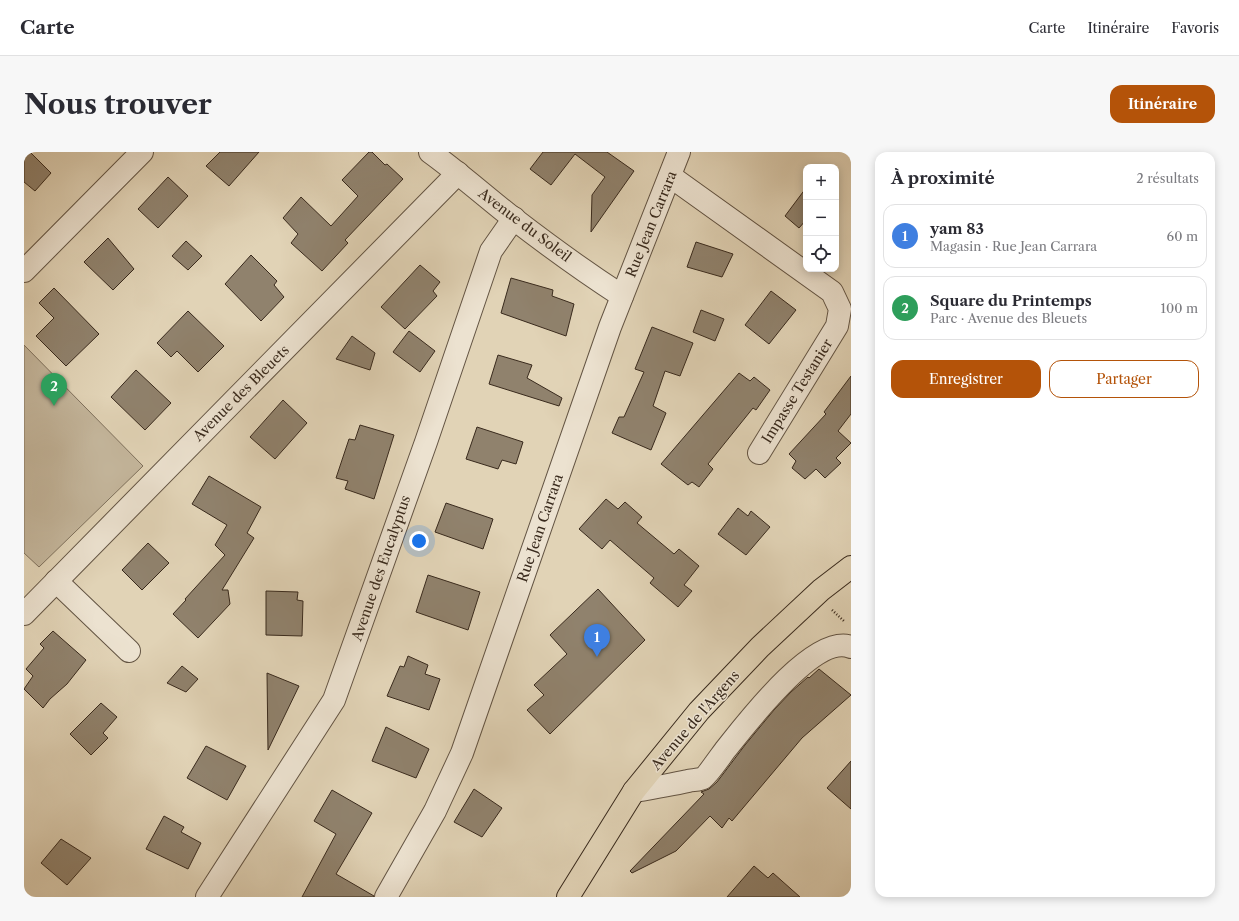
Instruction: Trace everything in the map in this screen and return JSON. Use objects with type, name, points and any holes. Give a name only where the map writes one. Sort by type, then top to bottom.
[{"type":"main road","name":"Avenue de l'Argens","points":[[568,897],[634,791],[699,711],[760,647],[821,590],[851,567]]},
{"type":"street","points":[[24,270],[142,152]]},
{"type":"street","name":"Avenue du Soleil","points":[[430,152],[514,218],[622,296]]},
{"type":"street","name":"Rue Jean Carrara","points":[[386,897],[435,811],[462,753],[622,296],[679,152]]},
{"type":"street","name":"Avenue des Bleuets","points":[[24,614],[458,173]]},
{"type":"street","name":"Impasse Testanier","points":[[670,176],[832,292],[840,309],[838,326],[759,453]]},
{"type":"street","name":"Avenue des Eucalyptus","points":[[207,897],[334,700],[426,442],[491,252],[514,218]]},
{"type":"street","points":[[56,581],[129,651]]},
{"type":"street","points":[[634,791],[669,786],[703,778],[739,732],[776,689],[811,658],[832,647],[851,647]]},
{"type":"path","points":[[830,608],[846,623]]},
{"type":"shaded area","points":[[24,345],[143,466],[39,567],[24,553]]},
{"type":"building","points":[[24,152],[30,152],[51,173],[35,191],[24,182]]},
{"type":"building","points":[[220,152],[259,152],[229,186],[206,166]]},
{"type":"building","points":[[369,152],[372,152],[385,165],[387,164],[403,179],[345,240],[348,243],[322,271],[291,243],[298,234],[283,218],[301,197],[331,226],[358,196],[342,180]]},
{"type":"building","points":[[543,152],[607,152],[634,171],[591,232],[592,195],[605,177],[575,154],[551,185],[530,169]]},
{"type":"building","points":[[168,177],[188,196],[158,228],[138,209]]},
{"type":"building","points":[[803,192],[803,223],[799,228],[785,216]]},
{"type":"building","points":[[108,238],[134,269],[113,290],[84,262]]},
{"type":"building","points":[[186,241],[202,256],[188,270],[172,256]]},
{"type":"building","points":[[696,242],[733,254],[722,277],[687,267]]},
{"type":"building","points":[[251,255],[277,281],[274,285],[284,297],[261,321],[225,284]]},
{"type":"building","points":[[420,265],[440,282],[433,291],[437,296],[405,329],[381,307]]},
{"type":"building","points":[[511,278],[553,290],[552,296],[574,304],[566,336],[501,313]]},
{"type":"building","points":[[54,288],[99,334],[66,366],[36,336],[54,318],[39,303]]},
{"type":"building","points":[[771,291],[796,310],[769,344],[745,325]]},
{"type":"building","points":[[701,310],[724,319],[715,341],[693,332]]},
{"type":"building","points":[[188,311],[224,346],[198,372],[177,351],[171,357],[157,343]]},
{"type":"building","points":[[652,327],[693,343],[680,376],[665,371],[653,406],[666,413],[651,450],[612,433],[619,417],[624,417],[644,372],[635,369]]},
{"type":"building","points":[[409,331],[435,351],[420,372],[393,352]]},
{"type":"building","points":[[352,336],[375,353],[370,370],[336,359]]},
{"type":"building","points":[[498,355],[532,365],[527,378],[562,398],[559,406],[489,384]]},
{"type":"building","points":[[136,370],[171,403],[145,430],[111,397]]},
{"type":"building","points":[[739,373],[750,381],[754,377],[770,390],[756,410],[753,408],[708,464],[713,469],[699,487],[692,482],[688,485],[661,464]]},
{"type":"building","points":[[851,376],[851,414],[838,431],[851,443],[836,458],[841,463],[825,478],[816,469],[805,479],[792,468],[796,461],[789,454],[826,414],[824,412]]},
{"type":"building","points":[[283,400],[307,423],[275,459],[250,437]]},
{"type":"building","points":[[360,425],[394,435],[374,499],[345,489],[348,481],[336,478],[349,439],[355,440]]},
{"type":"building","points":[[477,427],[523,442],[516,464],[502,460],[498,469],[466,459]]},
{"type":"building","points":[[209,476],[261,507],[247,533],[254,538],[222,590],[228,590],[230,604],[198,638],[173,614],[225,555],[215,545],[227,525],[192,504]]},
{"type":"building","points":[[606,499],[618,509],[625,502],[642,517],[637,523],[674,554],[679,549],[699,566],[684,585],[692,591],[678,607],[650,583],[654,578],[610,540],[602,549],[579,529]]},
{"type":"building","points":[[446,503],[493,519],[483,549],[435,532]]},
{"type":"building","points":[[738,508],[748,516],[751,511],[770,527],[746,555],[718,534]]},
{"type":"building","points":[[148,543],[169,563],[142,590],[122,570]]},
{"type":"building","points":[[428,575],[480,592],[468,630],[416,612]]},
{"type":"building","points":[[598,589],[645,640],[550,734],[527,710],[544,695],[534,685],[567,654],[550,635]]},
{"type":"building","points":[[266,591],[298,592],[297,600],[303,601],[302,636],[266,635]]},
{"type":"building","points":[[53,631],[86,660],[67,684],[50,699],[43,708],[24,689],[33,676],[26,669],[44,648],[40,644]]},
{"type":"building","points":[[408,656],[428,665],[425,674],[440,679],[429,710],[387,696],[400,666],[404,667]]},
{"type":"building","points":[[182,666],[198,679],[186,692],[167,683]]},
{"type":"building","points":[[819,669],[851,695],[802,738],[732,821],[729,818],[722,828],[710,816],[676,851],[632,873],[630,871],[704,794],[701,792],[709,789],[717,782],[774,710],[791,692]]},
{"type":"building","points":[[267,673],[299,686],[268,750]]},
{"type":"building","points":[[101,703],[117,717],[103,733],[108,738],[91,755],[70,734]]},
{"type":"building","points":[[386,727],[429,749],[416,778],[372,761]]},
{"type":"building","points":[[206,746],[246,766],[227,800],[187,778]]},
{"type":"building","points":[[851,761],[851,809],[827,788]]},
{"type":"building","points":[[474,789],[502,808],[482,837],[454,822]]},
{"type":"building","points":[[332,790],[372,813],[336,874],[374,897],[302,897],[336,834],[314,821]]},
{"type":"building","points":[[164,816],[184,827],[181,832],[201,843],[188,869],[146,849]]},
{"type":"building","points":[[61,839],[91,858],[67,885],[41,863]]},
{"type":"building","points":[[754,866],[768,878],[773,873],[800,897],[727,897]]},
{"type":"place","name":"Square du Printemps","points":[[54,406]]},
{"type":"place","name":"yam 83","points":[[597,657]]}]
